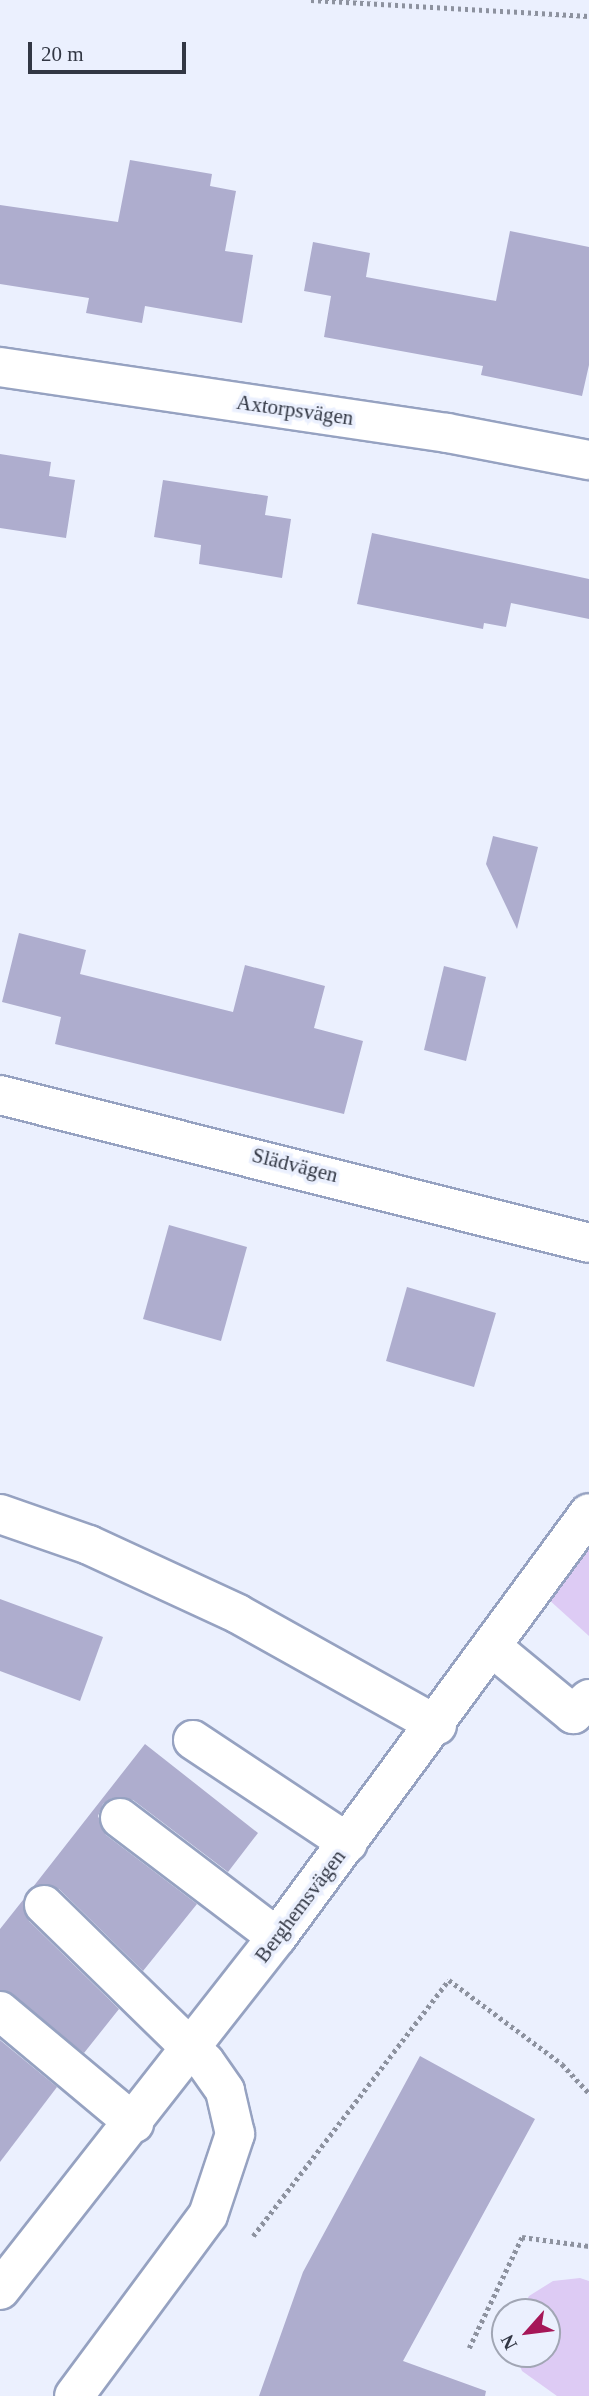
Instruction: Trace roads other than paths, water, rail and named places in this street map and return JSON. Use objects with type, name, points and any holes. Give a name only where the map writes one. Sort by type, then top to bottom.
[{"type":"street","name":"Axtorpsvägen","points":[[0,367],[446,433],[589,460]]},
{"type":"street","name":"Slädvägen","points":[[0,1095],[589,1243]]},
{"type":"street","name":"Berghemsvägen","points":[[0,2290],[134,2123],[277,1937],[437,1725],[589,1513]]},
{"type":"street","points":[[0,1514],[89,1545],[238,1614],[437,1725]]},
{"type":"street","points":[[493,1648],[573,1714],[589,1699]]},
{"type":"street","points":[[193,1740],[348,1843]]},
{"type":"street","points":[[120,1818],[277,1937]]},
{"type":"street","points":[[44,1905],[191,2050],[225,2091],[235,2134],[208,2215],[74,2396]]},
{"type":"street","points":[[0,2011],[134,2123]]}]
